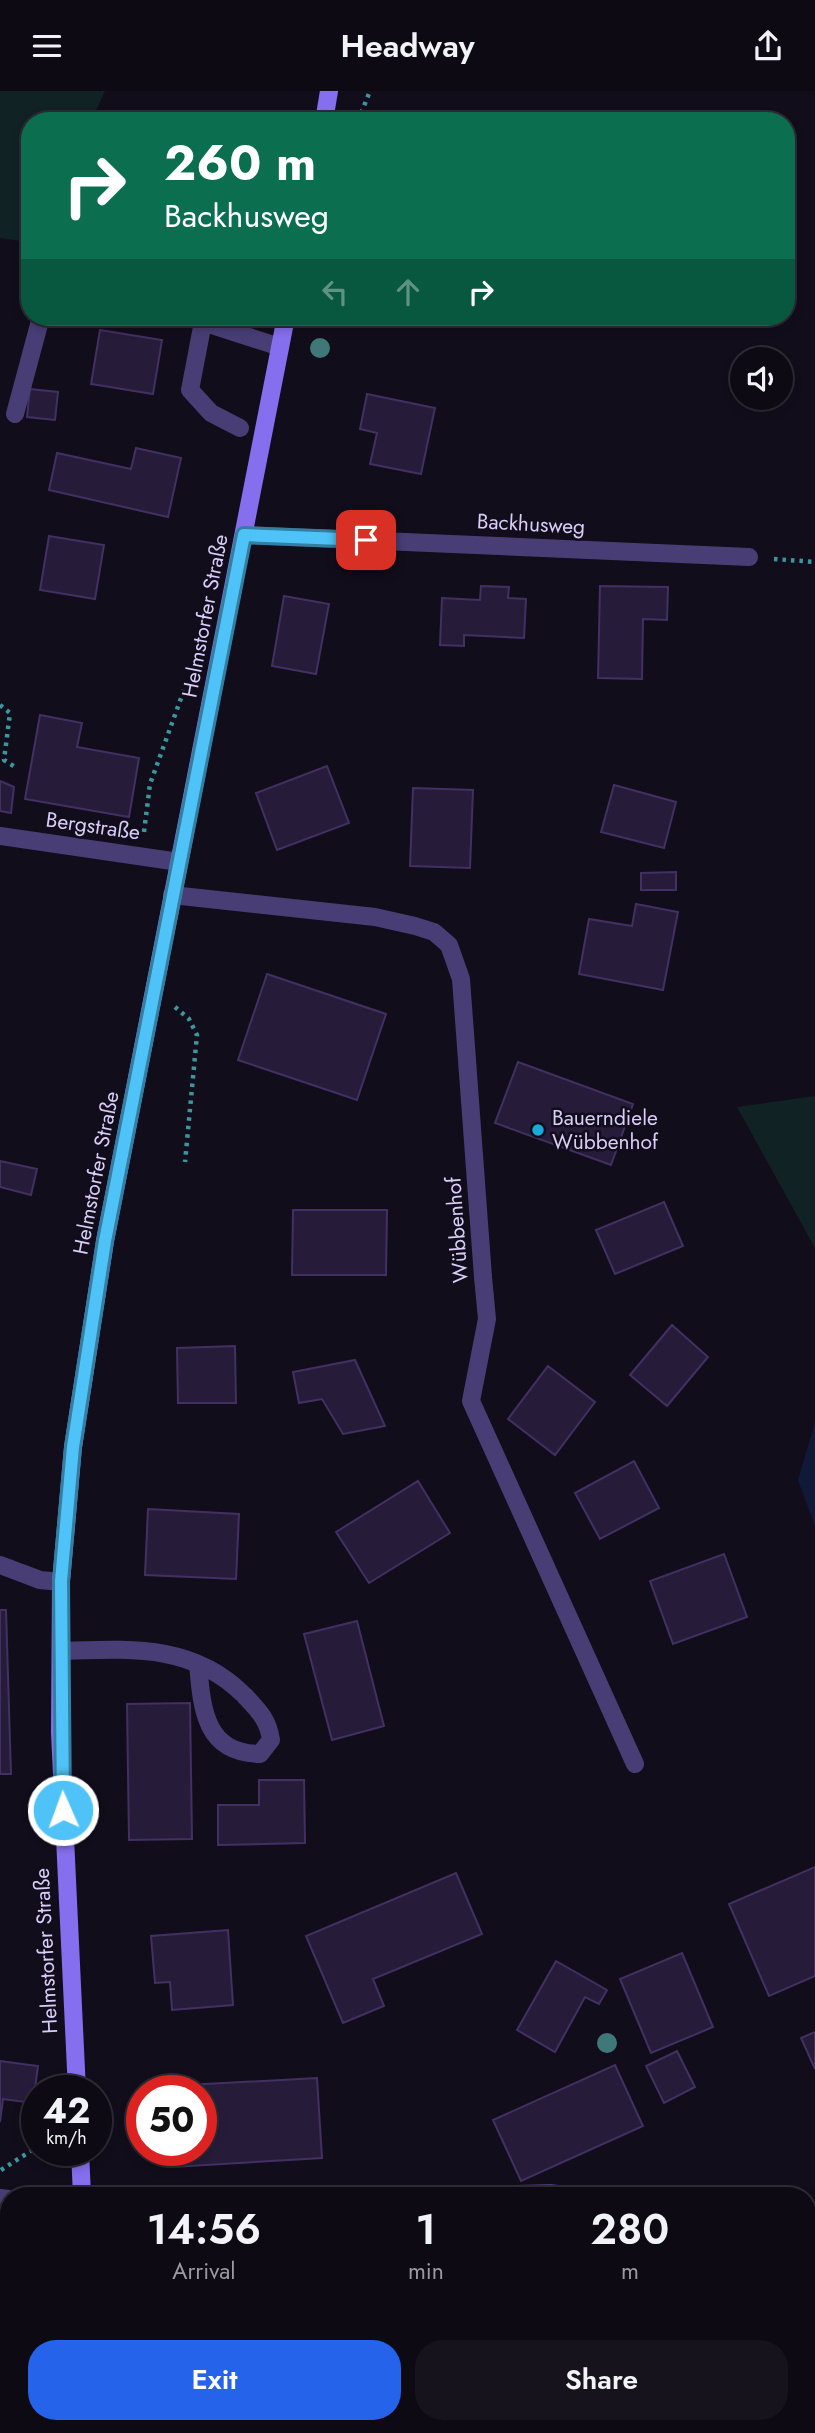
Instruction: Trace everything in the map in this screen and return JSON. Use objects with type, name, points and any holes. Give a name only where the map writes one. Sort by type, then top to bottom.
[{"type":"main road","points":[[326,112],[329,91]]},
{"type":"main road","name":"Helmstorfer Straße","points":[[75,2075],[64,1862],[61,1651],[61,1581],[73,1447],[105,1241],[284,326]]},
{"type":"main road","points":[[81,2166],[82,2187]]},
{"type":"street","points":[[15,414],[39,326]]},
{"type":"street","points":[[195,326],[190,390],[211,413],[240,428]]},
{"type":"street","points":[[216,326],[280,347]]},
{"type":"street","name":"Backhusweg","points":[[244,535],[749,557]]},
{"type":"street","name":"Bergstraße","points":[[0,836],[179,862]]},
{"type":"street","name":"Wübbenhof","points":[[172,895],[375,917],[434,932],[449,945],[461,979],[487,1319],[471,1401],[635,1764]]},
{"type":"street","points":[[0,1565],[40,1580],[61,1581]]},
{"type":"street","points":[[61,1651],[151,1651],[178,1654],[198,1664],[219,1675],[262,1714],[271,1740],[260,1754],[236,1753],[218,1742],[207,1716],[198,1664]]},
{"type":"path","points":[[362,112],[370,91]]},
{"type":"path","points":[[749,557],[815,562]]},
{"type":"path","points":[[141,856],[150,784],[185,688]]},
{"type":"path","points":[[0,705],[10,713],[4,760],[15,767]]},
{"type":"path","points":[[172,1020],[177,993]]},
{"type":"path","points":[[174,1007],[189,1019],[197,1035],[185,1161]]},
{"type":"path","points":[[0,2171],[21,2157]]},
{"type":"shaded area","points":[[0,91],[105,91],[95,112],[21,112],[21,241],[0,238]]},
{"type":"shaded area","points":[[815,1096],[815,1248],[737,1107]]},
{"type":"water","points":[[815,1422],[815,1526],[798,1480]]},
{"type":"building","points":[[100,330],[162,340],[153,394],[91,384]]},
{"type":"building","points":[[30,389],[58,392],[55,420],[27,417]]},
{"type":"building","points":[[367,394],[435,408],[421,474],[370,464],[377,433],[360,429]]},
{"type":"building","points":[[136,448],[181,458],[168,517],[49,490],[57,453],[131,469]]},
{"type":"building","points":[[49,536],[104,545],[95,599],[40,590]]},
{"type":"building","points":[[481,586],[509,587],[508,598],[526,599],[524,638],[464,635],[464,646],[440,645],[442,598],[480,600]]},
{"type":"building","points":[[600,586],[668,587],[667,620],[643,619],[642,679],[598,678]]},
{"type":"building","points":[[284,596],[329,604],[316,674],[272,666]]},
{"type":"building","points":[[40,715],[82,723],[77,747],[139,758],[129,817],[25,799]]},
{"type":"building","points":[[327,766],[349,823],[277,850],[256,793]]},
{"type":"building","points":[[0,781],[14,787],[11,813],[0,811]]},
{"type":"building","points":[[614,785],[676,802],[664,848],[601,832]]},
{"type":"building","points":[[413,788],[473,790],[470,868],[410,866]]},
{"type":"building","points":[[676,872],[676,890],[641,890],[641,873]]},
{"type":"building","points":[[636,904],[678,912],[663,990],[579,974],[589,919],[632,926]]},
{"type":"building","points":[[267,974],[386,1014],[357,1100],[238,1060]]},
{"type":"building","points":[[518,1062],[633,1104],[611,1165],[495,1123]]},
{"type":"building","points":[[0,1161],[37,1169],[31,1195],[0,1187]]},
{"type":"building","points":[[664,1202],[683,1246],[615,1274],[596,1230]]},
{"type":"building","points":[[293,1210],[387,1210],[386,1275],[292,1275]]},
{"type":"building","points":[[672,1325],[708,1357],[667,1406],[630,1375]]},
{"type":"building","points":[[235,1346],[236,1403],[178,1403],[177,1348]]},
{"type":"building","points":[[355,1360],[385,1426],[343,1434],[322,1399],[299,1403],[293,1372]]},
{"type":"building","points":[[548,1366],[595,1402],[555,1455],[508,1419]]},
{"type":"building","points":[[634,1461],[659,1508],[600,1539],[575,1493]]},
{"type":"building","points":[[418,1481],[450,1533],[369,1583],[336,1532]]},
{"type":"building","points":[[148,1509],[239,1514],[236,1579],[145,1575]]},
{"type":"building","points":[[724,1554],[747,1617],[673,1644],[650,1581]]},
{"type":"building","points":[[0,1610],[6,1610],[11,1774],[0,1774]]},
{"type":"building","points":[[357,1621],[384,1726],[332,1740],[304,1634]]},
{"type":"building","points":[[190,1703],[192,1839],[129,1840],[127,1704]]},
{"type":"building","points":[[259,1780],[304,1780],[305,1843],[218,1845],[218,1805],[259,1805]]},
{"type":"building","points":[[815,1867],[815,1976],[769,1996],[729,1904]]},
{"type":"building","points":[[456,1873],[482,1934],[373,1979],[384,2006],[343,2023],[306,1936]]},
{"type":"building","points":[[228,1930],[233,2005],[172,2010],[170,1982],[155,1983],[151,1936]]},
{"type":"building","points":[[682,1953],[713,2027],[651,2053],[620,1979]]},
{"type":"building","points":[[556,1961],[607,1990],[599,2004],[585,1997],[555,2052],[517,2030]]},
{"type":"building","points":[[815,2032],[815,2069],[801,2038]]},
{"type":"building","points":[[677,2051],[695,2087],[664,2103],[646,2066]]},
{"type":"building","points":[[0,2061],[38,2066],[37,2075],[21,2075],[21,2101],[3,2099],[0,2122]]},
{"type":"building","points":[[615,2065],[643,2126],[521,2181],[493,2120]]},
{"type":"building","points":[[317,2078],[322,2158],[217,2164],[217,2083]]},
{"type":"place","name":"Bauerndiele Wübbenhof","points":[[538,1130]]},
{"type":"route","points":[[63,1810],[60,1732],[61,1581],[73,1447],[105,1241],[244,535],[366,540]]}]
